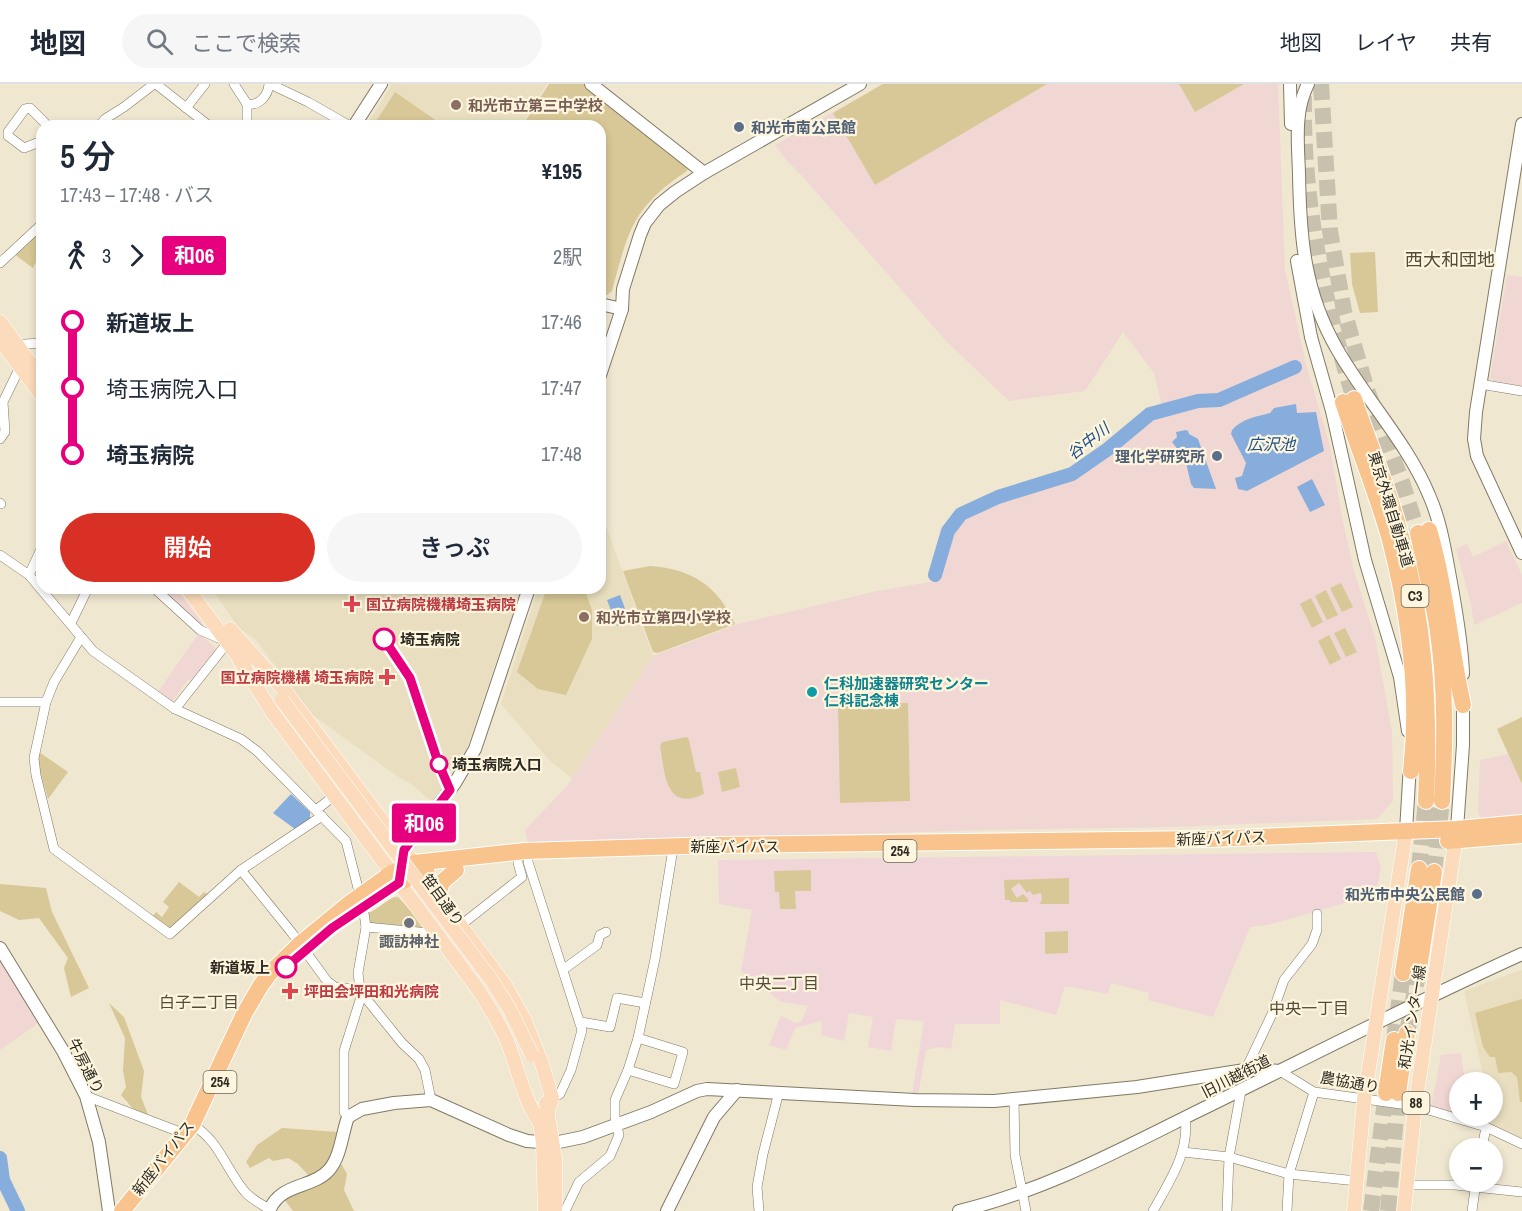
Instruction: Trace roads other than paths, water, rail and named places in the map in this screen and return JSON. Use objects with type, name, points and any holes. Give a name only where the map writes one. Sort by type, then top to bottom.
[{"type":"highway","name":"東京外環自動車道","points":[[1410,771],[1414,737],[1413,685],[1403,607],[1390,540],[1349,400],[1396,518],[1412,580],[1427,683],[1434,801],[1444,722],[1443,680],[1424,532],[1443,587],[1456,677],[1463,705]]},
{"type":"highway","name":"新座バイパス","points":[[1456,835],[1522,823]]},
{"type":"highway","name":"新座バイパス","points":[[405,868],[456,870],[574,856],[1522,835]]},
{"type":"highway","name":"新座バイパス","points":[[131,1211],[191,1129],[258,1002],[276,977],[302,947],[405,868],[525,851],[605,848],[1405,836]]},
{"type":"highway","points":[[438,895],[442,882],[456,870]]},
{"type":"highway","points":[[1411,971],[1426,871]]},
{"type":"highway","points":[[1392,1093],[1400,1037]]},
{"type":"highway","name":"新座バイパス","points":[[122,1211],[191,1129]]},
{"type":"main road","points":[[0,322],[36,371]]},
{"type":"main road","points":[[0,340],[36,388]]},
{"type":"main road","name":"笹目通り","points":[[192,594],[229,636],[480,977],[528,1057],[532,1084],[547,1111],[555,1211]]},
{"type":"main road","name":"笹目通り","points":[[203,594],[229,636],[239,659],[280,704]]},
{"type":"main road","points":[[229,636],[285,691],[387,828],[405,868],[434,931],[492,1012],[506,1040],[532,1111],[547,1111],[542,1064],[525,1021],[505,985],[438,895],[405,868],[369,843],[272,712],[239,659]]},
{"type":"main road","points":[[369,843],[378,844],[388,838],[387,828]]},
{"type":"main road","name":"和光インター線","points":[[1404,1211],[1415,1107],[1456,835]]},
{"type":"main road","points":[[1354,1211],[1364,1100],[1405,836]]},
{"type":"main road","name":"笹目通り","points":[[545,1211],[549,1143]]},
{"type":"street","points":[[104,120],[155,84],[202,120]]},
{"type":"street","points":[[186,108],[205,84]]},
{"type":"street","points":[[234,84],[247,104],[247,120]]},
{"type":"street","points":[[247,104],[260,101],[271,84],[340,120]]},
{"type":"street","points":[[356,120],[381,84]]},
{"type":"street","points":[[591,84],[704,173]]},
{"type":"street","points":[[606,357],[622,309],[623,289],[634,252],[645,223],[666,198],[704,173],[860,84]]},
{"type":"street","points":[[1290,84],[1291,188],[1301,290],[1311,337],[1332,411],[1365,560],[1400,677],[1410,771],[1405,836]]},
{"type":"street","points":[[1308,84],[1300,102],[1298,123],[1300,216],[1307,277],[1323,322],[1337,350],[1419,475],[1435,510],[1446,556],[1462,658],[1463,745],[1456,835]]},
{"type":"street","points":[[36,143],[24,148],[8,136],[8,132],[25,109],[30,108],[42,120]]},
{"type":"street","points":[[1522,124],[1519,161],[1474,429],[1477,456],[1522,553]]},
{"type":"street","points":[[0,263],[36,230]]},
{"type":"street","points":[[606,305],[622,309]]},
{"type":"street","points":[[18,347],[36,343]]},
{"type":"street","points":[[0,439],[5,432],[3,402],[20,367]]},
{"type":"street","points":[[1480,384],[1522,391]]},
{"type":"street","points":[[0,555],[29,575],[36,583]]},
{"type":"street","points":[[29,575],[36,560]]},
{"type":"street","points":[[29,575],[36,576]]},
{"type":"street","points":[[46,594],[93,651],[175,709],[241,739],[257,751],[291,788],[346,841],[366,927],[358,973],[361,997],[344,1051],[344,1112],[348,1117]]},
{"type":"street","points":[[71,623],[85,594]]},
{"type":"street","points":[[161,594],[200,630],[229,636],[175,709]]},
{"type":"street","points":[[405,868],[475,749],[527,594]]},
{"type":"street","points":[[81,637],[57,677],[46,702],[34,758],[54,849],[170,934],[240,870],[319,813],[334,796]]},
{"type":"street","points":[[0,702],[46,702]]},
{"type":"street","points":[[565,1211],[579,1182],[610,1156],[619,1135],[615,1117],[615,1100],[638,1038],[655,959],[672,855]]},
{"type":"street","points":[[461,925],[522,877],[523,862]]},
{"type":"street","points":[[523,862],[564,969],[581,1022],[581,1037],[571,1070],[560,1094],[547,1111]]},
{"type":"street","points":[[240,870],[331,985],[360,992],[402,1043],[419,1059],[425,1070],[431,1100]]},
{"type":"street","points":[[1246,1069],[1272,1014],[1284,980],[1312,944],[1317,930],[1317,914]]},
{"type":"street","points":[[366,927],[429,933],[434,931]]},
{"type":"street","points":[[564,969],[597,945],[600,936],[606,932]]},
{"type":"street","name":"牛房通り","points":[[0,948],[63,1051],[86,1096],[99,1142],[108,1211]]},
{"type":"street","name":"旧川越街道","points":[[959,1211],[1022,1193],[1096,1162],[1433,995],[1522,954]]},
{"type":"street","points":[[581,1022],[610,1027],[617,998],[645,1003]]},
{"type":"street","points":[[628,1070],[674,1083],[683,1052],[638,1038]]},
{"type":"street","points":[[86,1096],[191,1129],[216,1147],[246,1193],[269,1210],[273,1203],[287,1191],[330,1169],[338,1154],[348,1117],[362,1109],[394,1103],[431,1100],[509,1135],[526,1141],[549,1143],[583,1137],[707,1089],[915,1100],[994,1101],[1136,1087],[1246,1069],[1280,1071]]},
{"type":"street","name":"農協通り","points":[[1280,1071],[1314,1092],[1415,1107],[1486,1127],[1522,1144]]},
{"type":"street","points":[[667,1211],[714,1118],[737,1090]]},
{"type":"street","points":[[1227,1211],[1229,1157],[1241,1091]]},
{"type":"street","points":[[759,1211],[757,1186],[779,1092]]},
{"type":"street","points":[[1287,1211],[1289,1174],[1314,1092]]},
{"type":"street","points":[[1014,1099],[1015,1155],[1026,1211]]},
{"type":"street","points":[[1153,1211],[1174,1174],[1183,1152],[1187,1127],[1185,1118]]},
{"type":"street","points":[[1484,1138],[1486,1127]]},
{"type":"street","points":[[1183,1152],[1229,1157],[1289,1174],[1357,1181]]},
{"type":"street","points":[[1407,1185],[1449,1184]]},
{"type":"street","points":[[1503,1189],[1522,1192]]},
{"type":"street","points":[[1472,1211],[1474,1192]]},
{"type":"water","name":"広沢池","points":[[1296,404],[1297,413],[1316,412],[1324,451],[1247,491],[1238,489],[1235,478],[1242,476],[1246,463],[1231,434],[1232,430],[1245,421],[1270,413],[1274,408]]},
{"type":"water","name":"広沢池","points":[[1186,430],[1198,439],[1216,489],[1194,488],[1191,484],[1185,459],[1172,442],[1177,437],[1176,432]]},
{"type":"water","points":[[1312,479],[1325,505],[1310,512],[1297,487]]},
{"type":"water","points":[[620,595],[630,622],[617,626],[607,600]]},
{"type":"water","points":[[291,794],[310,812],[310,819],[295,829],[273,813]]},
{"type":"waterway","name":"谷中川","points":[[935,575],[948,531],[961,514],[998,497],[1072,474],[1108,449],[1150,414],[1198,401],[1219,400],[1295,367]]},
{"type":"waterway","points":[[0,1158],[3,1180],[18,1211]]},
{"type":"tunnel","points":[[1321,84],[1330,231],[1344,311],[1367,390],[1402,482],[1418,533]]},
{"type":"tunnel","points":[[1304,96],[1307,173],[1317,249],[1333,325],[1354,399]]},
{"type":"tunnel","points":[[1419,869],[1426,801]]},
{"type":"tunnel","points":[[1434,872],[1442,801]]},
{"type":"tunnel","points":[[1407,1033],[1419,968]]},
{"type":"tunnel","points":[[1394,1040],[1403,973]]},
{"type":"tunnel","points":[[1371,1211],[1386,1093]]},
{"type":"tunnel","points":[[1388,1211],[1398,1093]]},
{"type":"place","name":"和光市立第三中学校","points":[[456,105]]},
{"type":"place","name":"和光市南公民館","points":[[739,127]]},
{"type":"place","name":"理化学研究所","points":[[1217,456]]},
{"type":"place","name":"国立病院機構埼玉病院","points":[[352,604]]},
{"type":"place","name":"和光市立第四小学校","points":[[584,617]]},
{"type":"place","name":"埼玉病院","points":[[384,639]]},
{"type":"place","name":"国立病院機構 埼玉病院","points":[[387,677]]},
{"type":"place","name":"仁科加速器研究センター 仁科記念棟","points":[[812,692]]},
{"type":"place","name":"埼玉病院入口","points":[[439,764]]},
{"type":"place","name":"和光市中央公民館","points":[[1477,894]]},
{"type":"place","name":"諏訪神社","points":[[409,923]]},
{"type":"place","name":"新道坂上","points":[[286,967]]},
{"type":"place","name":"坪田会坪田和光病院","points":[[290,991]]},
{"type":"district","name":"西大和団地","points":[[1450,259]]},
{"type":"district","name":"中央二丁目","points":[[779,983]]},
{"type":"district","name":"白子二丁目","points":[[199,1002]]},
{"type":"district","name":"中央一丁目","points":[[1309,1008]]}]
